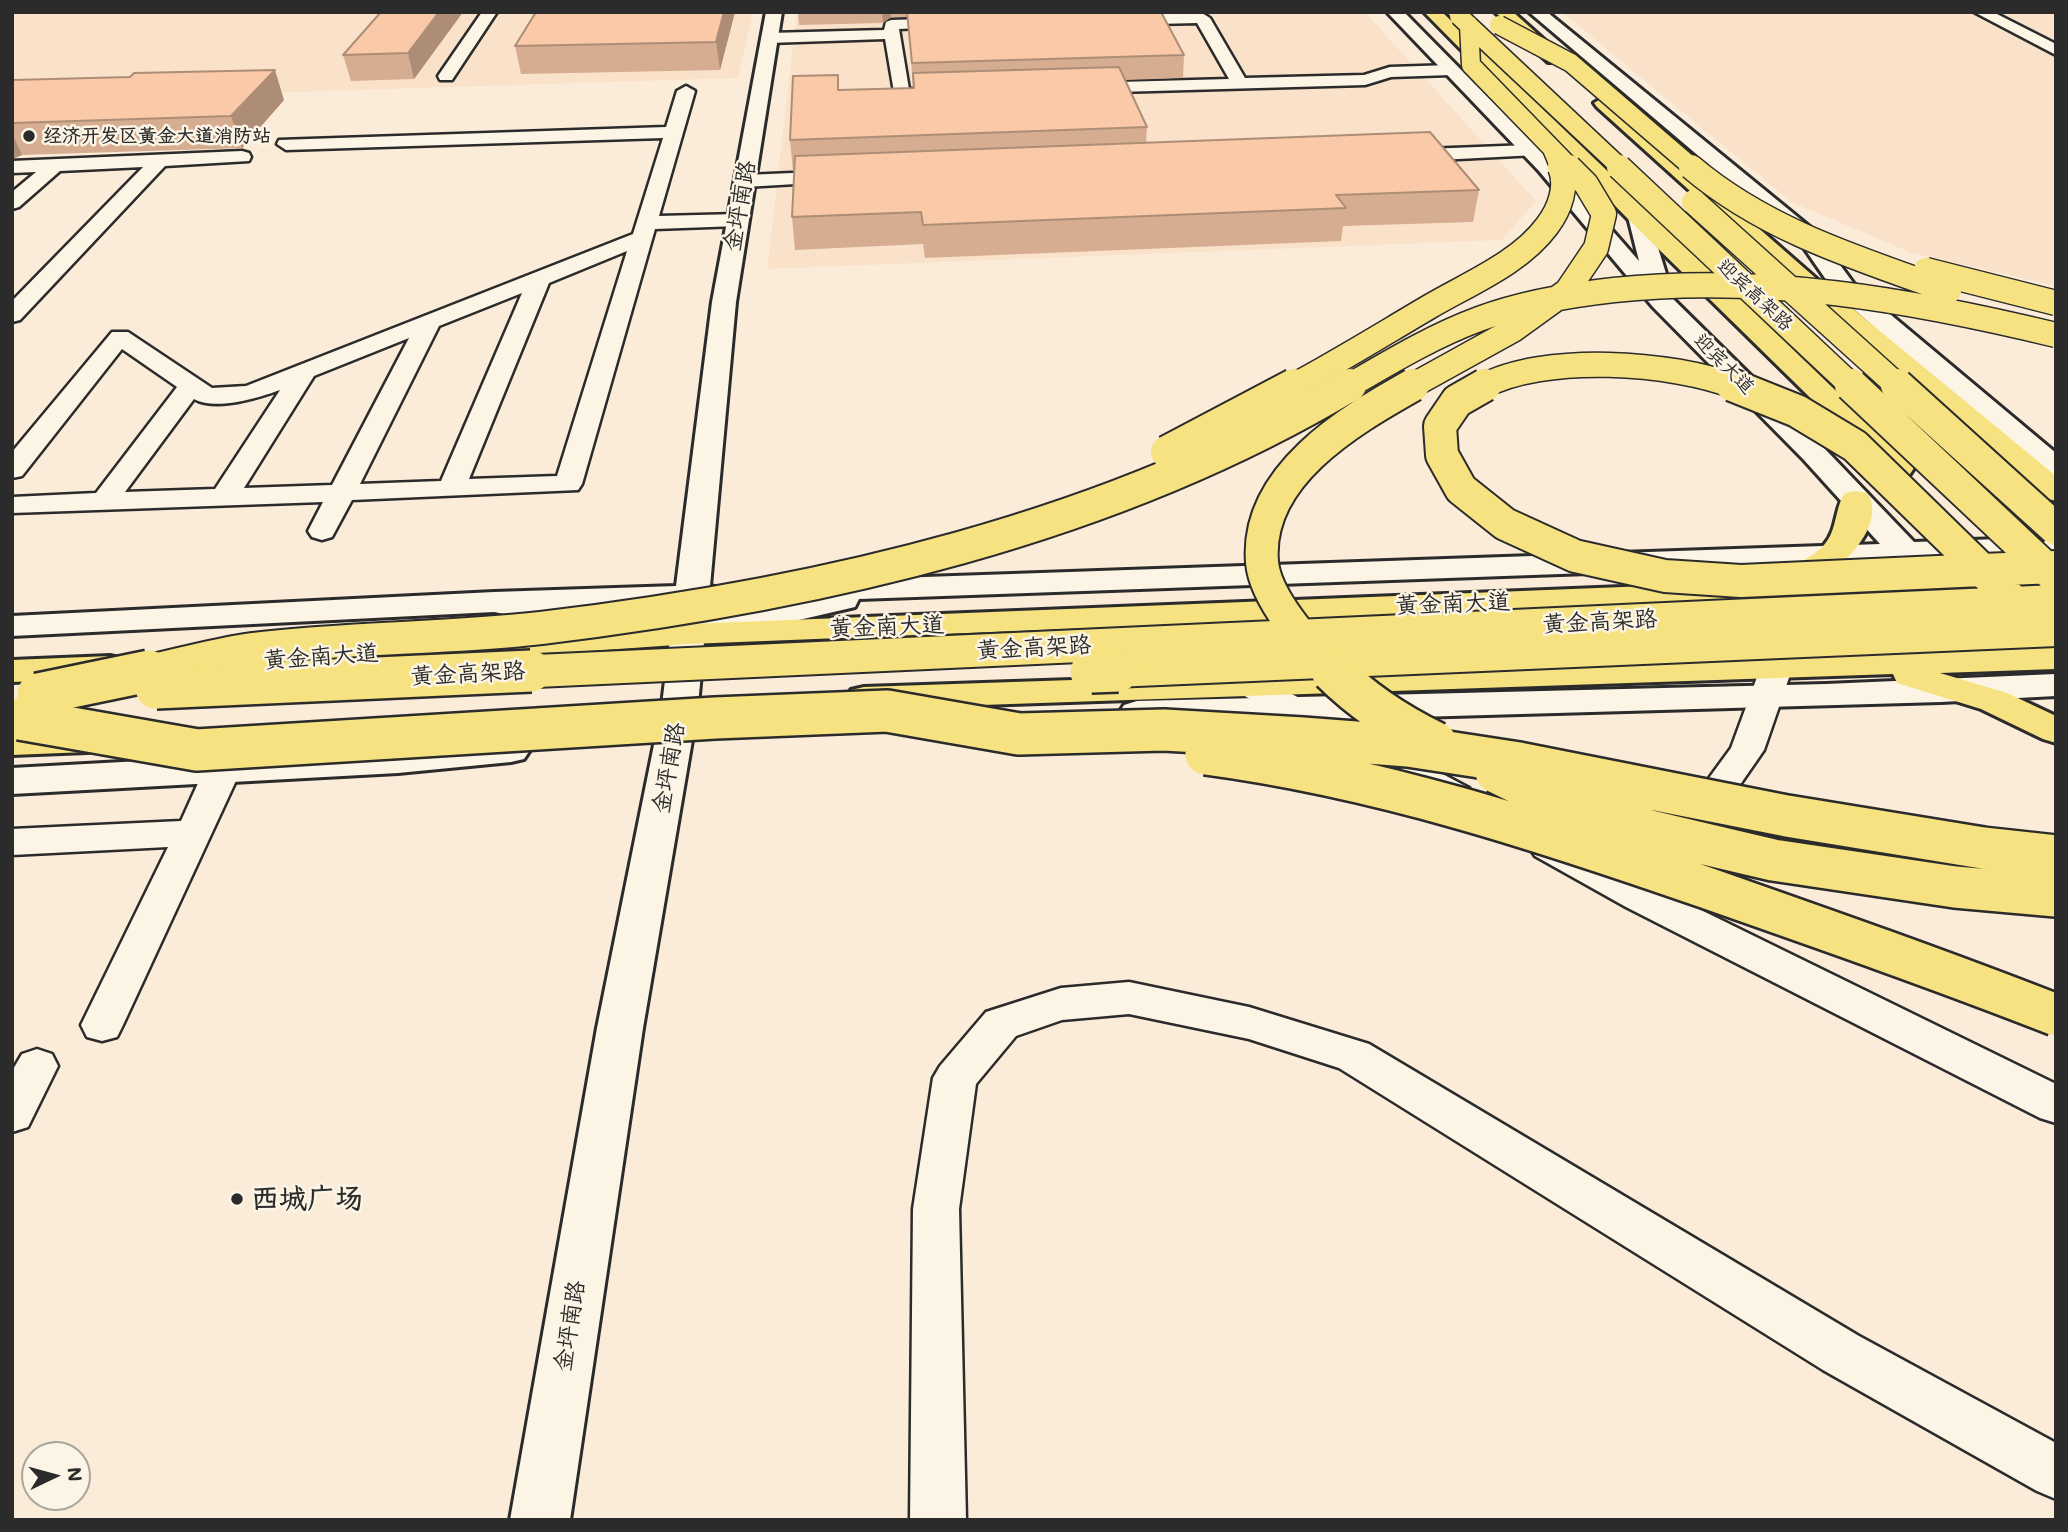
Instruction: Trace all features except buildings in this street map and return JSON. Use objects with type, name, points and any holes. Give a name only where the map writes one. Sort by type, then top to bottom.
[{"type":"main road","name":"迎宾大道","points":[[1432,12],[1639,217],[2056,619]]},
{"type":"main road","points":[[943,552],[1094,491],[1306,379],[1493,270],[1527,246],[1547,226],[1559,205],[1565,179],[1471,65],[1482,17]]},
{"type":"main road","points":[[1482,17],[1571,63],[1707,180],[1760,215],[1831,249],[1938,288],[2056,318]]},
{"type":"main road","points":[[1482,17],[2056,492]]},
{"type":"main road","name":"迎宾高架路","points":[[1482,17],[2056,529]]},
{"type":"main road","name":"迎宾高架路","points":[[1482,17],[2056,579]]},
{"type":"main road","points":[[1541,150],[1586,184],[1604,214],[1596,248],[1567,291],[1513,330],[1357,416],[1305,458],[1267,514],[1262,563],[1278,606],[1313,651],[1354,693],[1405,727],[1555,801],[1650,831],[1773,860],[1955,887],[2056,896]]},
{"type":"main road","points":[[1707,180],[1857,247],[1942,276],[2056,303]]},
{"type":"main road","points":[[19,714],[253,649],[490,634],[636,616],[820,581],[943,552],[1055,520],[1156,484],[1258,437],[1440,332],[1514,307],[1577,295],[1689,285],[1763,286],[1827,292],[1959,313],[2056,335]]},
{"type":"main road","points":[[2056,568],[1989,570],[1976,571],[1962,571],[1741,581],[1665,576],[1588,559],[1575,556],[1505,524],[1461,489],[1442,456],[1440,426],[1457,401],[1493,381],[1544,369],[1605,364],[1674,370],[1729,384],[1797,411],[1855,446],[1909,497],[1948,537],[1968,557],[1977,566],[1987,576],[1997,586],[2056,643]]},
{"type":"main road","points":[[1758,592],[1810,572],[1831,557],[1843,545],[1852,530],[1856,500]]},
{"type":"main road","name":"黄金南大道","points":[[12,671],[250,662],[689,635],[2056,579]]},
{"type":"main road","name":"黄金高架路","points":[[19,714],[2056,601]]},
{"type":"main road","name":"黄金高架路","points":[[19,714],[2056,630]]},
{"type":"main road","points":[[19,714],[235,734],[678,720],[1244,682],[1771,684],[1860,666],[2056,658]]},
{"type":"main road","points":[[1860,666],[1927,678],[1966,691],[2056,731]]},
{"type":"main road","points":[[19,714],[197,750],[701,719],[887,711],[1019,734],[1218,755],[1378,783],[1508,820],[1937,968],[2056,1015]]},
{"type":"main road","points":[[1019,734],[1164,730],[1408,746],[1519,763],[1787,816],[1983,848],[2056,856]]},
{"type":"street","points":[[446,76],[490,12]]},
{"type":"street","name":"迎宾大道","points":[[1395,12],[1451,70],[1541,150],[1662,302],[1856,500],[2006,660],[2043,686],[2056,714]]},
{"type":"street","points":[[1537,12],[1808,237],[1844,289],[2056,468]]},
{"type":"street","points":[[1981,12],[2056,50]]},
{"type":"street","points":[[1108,20],[1202,18],[1240,83]]},
{"type":"street","points":[[956,92],[901,94],[891,25],[972,23]]},
{"type":"street","points":[[771,25],[893,34]]},
{"type":"street","name":"金坪南路","points":[[540,1520],[620,1028],[678,720],[724,302],[771,25]]},
{"type":"street","points":[[1064,89],[1365,80],[1390,72],[1451,70]]},
{"type":"street","points":[[12,505],[568,484],[686,91]]},
{"type":"street","points":[[286,144],[673,132]]},
{"type":"street","points":[[1378,157],[1541,150]]},
{"type":"street","points":[[12,166],[242,157]]},
{"type":"street","points":[[12,315],[159,161]]},
{"type":"street","points":[[12,203],[55,165]]},
{"type":"street","points":[[745,181],[855,177]]},
{"type":"street","points":[[1639,217],[1662,302]]},
{"type":"street","points":[[12,470],[120,337],[207,396],[250,393],[539,279],[644,231],[738,220]]},
{"type":"street","points":[[451,489],[539,279]]},
{"type":"street","points":[[322,531],[429,323]]},
{"type":"street","points":[[224,497],[303,374]]},
{"type":"street","points":[[104,502],[191,386]]},
{"type":"street","points":[[12,626],[494,602],[2056,547]]},
{"type":"street","points":[[494,602],[689,635],[899,588]]},
{"type":"street","points":[[1244,682],[1640,897],[2056,1105]]},
{"type":"street","points":[[12,781],[222,772],[398,760],[678,720],[887,723],[1771,684],[1966,691],[2043,686]]},
{"type":"street","points":[[1640,897],[1747,750],[1771,684]]},
{"type":"street","points":[[102,1025],[222,772],[235,734]]},
{"type":"street","points":[[12,842],[192,833]]},
{"type":"street","points":[[938,1520],[936,1209],[955,1078],[1001,1024],[1061,1004],[1129,998],[1250,1023],[1354,1056],[1841,1353],[2056,1472]]},
{"type":"street","points":[[12,1068],[37,1066],[12,1114]]},
{"type":"shaded area","points":[[12,12],[753,12],[738,78],[12,101]]},
{"type":"shaded area","points":[[797,12],[1365,12],[1536,201],[1502,240],[767,269]]},
{"type":"shaded area","points":[[1562,12],[2056,12],[2056,286],[1912,253],[1791,202]]},
{"type":"place","name":"经济开发区黄金大道消防站","points":[[29,136]]},
{"type":"place","name":"西城广场","points":[[237,1199]]}]
